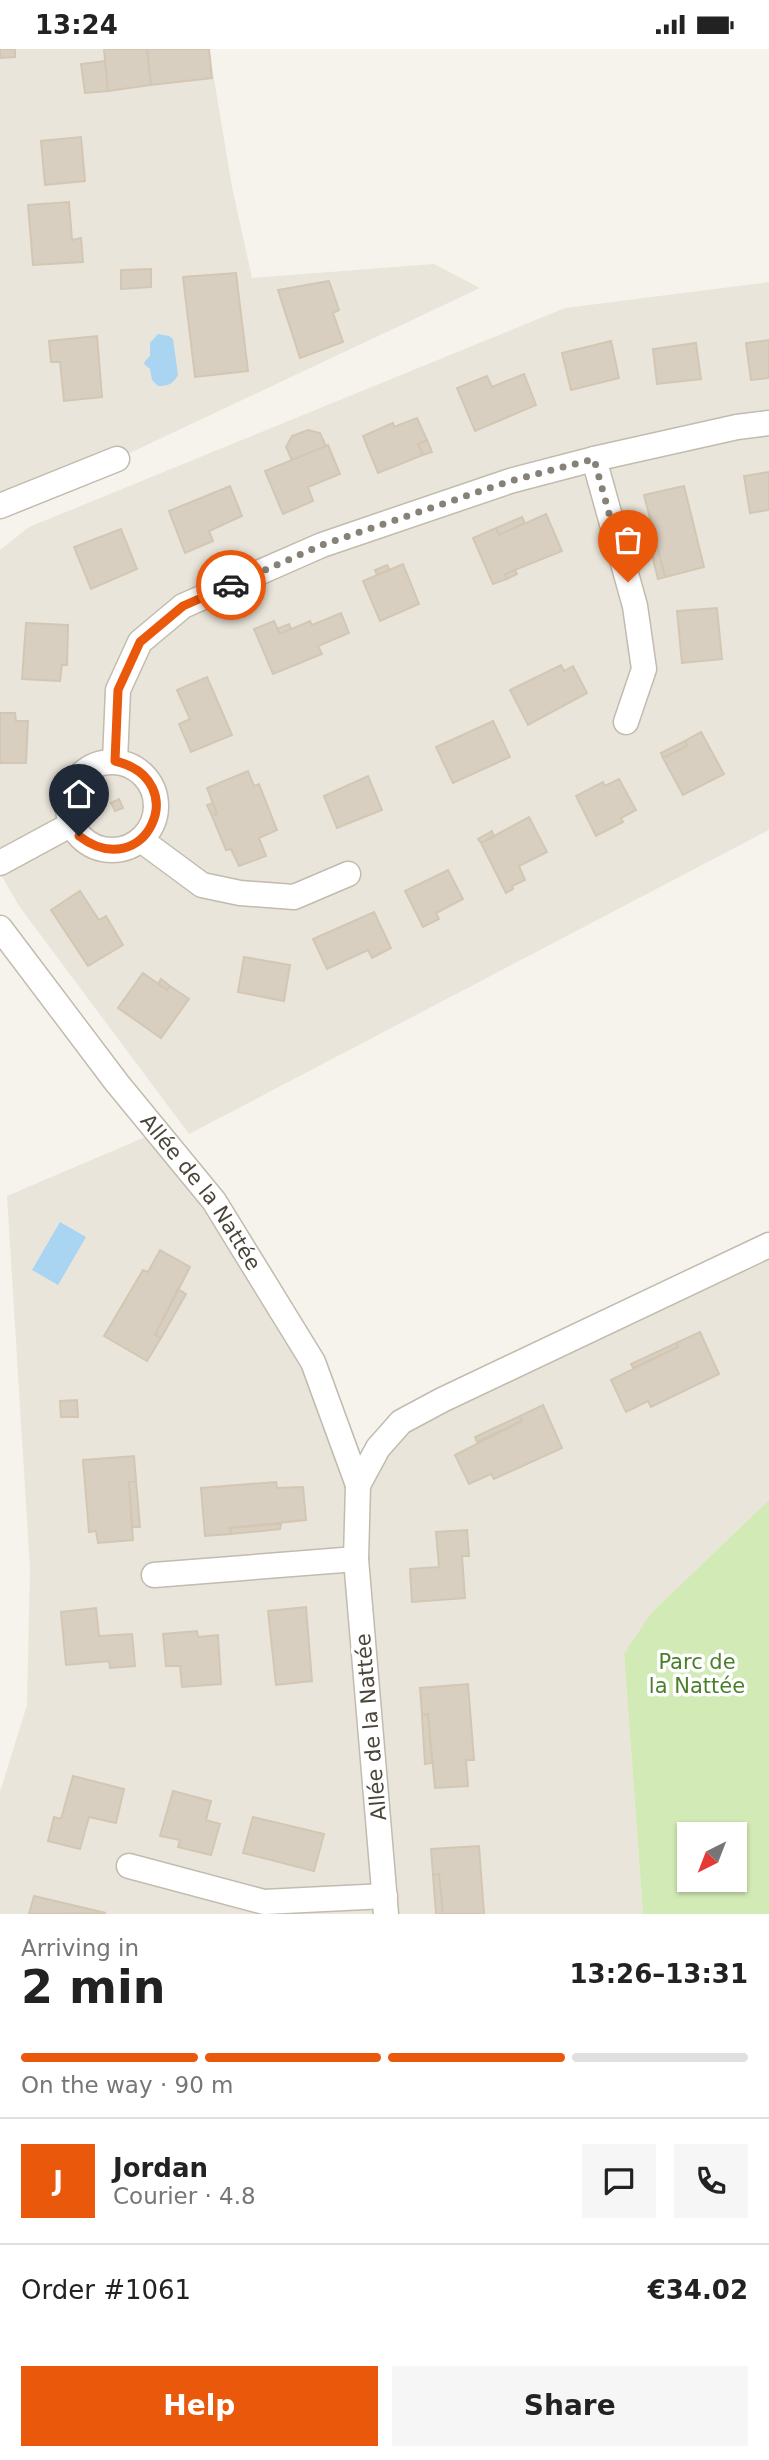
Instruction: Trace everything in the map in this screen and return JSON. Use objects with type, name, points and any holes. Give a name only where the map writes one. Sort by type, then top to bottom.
[{"type":"street","points":[[115,761],[118,690],[140,642],[183,606],[322,545],[510,481],[594,459],[737,427],[769,423]]},
{"type":"street","points":[[0,506],[117,459]]},
{"type":"street","points":[[594,459],[635,606],[644,669],[626,722]]},
{"type":"street","points":[[115,761],[130,765],[142,773],[152,785],[157,799],[156,814],[150,829],[141,840],[130,847],[116,850],[103,849],[79,836],[68,809],[69,794],[75,780],[86,769],[100,762],[115,761]]},
{"type":"street","points":[[0,863],[72,824]]},
{"type":"street","points":[[141,840],[202,885],[240,893],[294,897],[348,874]]},
{"type":"street","name":"Allée de la Nattée","points":[[0,928],[117,1083],[214,1201],[313,1362],[358,1485],[356,1559],[386,1905],[264,1902],[128,1866]]},
{"type":"street","name":"Allée de la Nattée","points":[[358,1485],[378,1448],[401,1422],[769,1245]]},
{"type":"street","points":[[154,1575],[356,1559]]},
{"type":"shaded area","points":[[0,49],[209,49],[232,187],[252,278],[434,264],[480,288],[117,459],[0,506]]},
{"type":"shaded area","points":[[769,282],[769,830],[189,1134],[19,906],[0,873],[0,550],[29,527],[565,308]]},
{"type":"shaded area","points":[[157,1132],[313,1362],[358,1484],[401,1422],[769,1245],[769,1500],[651,1613],[624,1655],[643,1914],[0,1914],[0,1792],[27,1705],[30,1568],[7,1196]]},
{"type":"green space","name":"Parc de la Nattée","points":[[769,1500],[769,1914],[643,1914],[624,1654],[651,1613]]},
{"type":"water","points":[[158,334],[173,339],[178,375],[172,382],[162,386],[152,380],[150,369],[144,364],[150,356],[150,343]]},
{"type":"water","points":[[60,1222],[86,1237],[58,1285],[32,1270]]},
{"type":"building","points":[[0,49],[15,49],[15,57],[0,58]]},
{"type":"building","points":[[104,49],[147,49],[151,85],[108,91]]},
{"type":"building","points":[[147,49],[209,49],[212,78],[151,85]]},
{"type":"building","points":[[105,61],[108,91],[85,93],[81,64]]},
{"type":"building","points":[[81,137],[85,181],[45,185],[41,141]]},
{"type":"building","points":[[69,202],[72,240],[81,238],[83,262],[33,265],[28,205]]},
{"type":"building","points":[[151,269],[151,287],[121,289],[121,270]]},
{"type":"building","points":[[236,273],[248,371],[195,377],[183,277]]},
{"type":"building","points":[[329,281],[339,310],[333,313],[343,342],[300,358],[278,290]]},
{"type":"building","points":[[97,336],[102,397],[64,401],[60,362],[51,362],[49,341]]},
{"type":"building","points":[[769,340],[769,378],[751,380],[746,343]]},
{"type":"building","points":[[611,341],[619,378],[571,390],[562,353]]},
{"type":"building","points":[[696,343],[701,379],[657,384],[653,349]]},
{"type":"building","points":[[524,374],[536,405],[475,431],[457,388],[487,376],[492,387]]},
{"type":"building","points":[[417,418],[427,440],[418,444],[423,455],[378,473],[363,436],[393,423],[394,427]]},
{"type":"building","points":[[308,430],[320,433],[326,446],[292,460],[286,447],[292,436]]},
{"type":"building","points":[[427,440],[432,452],[423,455],[418,444]]},
{"type":"building","points":[[328,445],[340,474],[308,487],[313,501],[283,514],[265,471]]},
{"type":"building","points":[[769,472],[769,510],[750,513],[744,476]]},
{"type":"building","points":[[230,486],[242,516],[209,531],[213,541],[185,553],[169,511]]},
{"type":"building","points":[[684,486],[704,567],[665,577],[644,495]]},
{"type":"building","points":[[546,514],[562,551],[505,574],[507,579],[493,584],[473,538],[496,528],[499,535]]},
{"type":"building","points":[[522,517],[525,523],[499,535],[496,528]]},
{"type":"building","points":[[652,526],[665,577],[658,579],[645,528]]},
{"type":"building","points":[[121,529],[137,569],[91,589],[74,547]]},
{"type":"building","points":[[403,564],[419,604],[380,621],[363,581]]},
{"type":"building","points":[[387,565],[390,570],[377,575],[375,570]]},
{"type":"building","points":[[515,570],[517,574],[507,579],[505,574]]},
{"type":"building","points":[[717,608],[722,659],[682,663],[677,611]]},
{"type":"building","points":[[341,613],[349,633],[318,646],[322,654],[273,674],[254,629],[274,621],[280,634],[310,621],[312,625]]},
{"type":"building","points":[[26,623],[68,625],[67,665],[62,665],[60,681],[22,679]]},
{"type":"building","points":[[289,624],[291,629],[280,634],[277,629]]},
{"type":"building","points":[[561,665],[564,671],[573,666],[587,693],[528,725],[510,690]]},
{"type":"building","points":[[207,677],[232,735],[191,752],[179,724],[190,719],[177,690]]},
{"type":"building","points":[[0,713],[15,713],[16,721],[28,721],[26,763],[0,763]]},
{"type":"building","points":[[493,721],[510,757],[453,783],[436,747]]},
{"type":"building","points":[[701,732],[724,774],[683,795],[663,758],[687,746],[685,741]]},
{"type":"building","points":[[685,741],[687,746],[663,758],[661,753]]},
{"type":"building","points":[[248,771],[254,786],[259,784],[277,830],[259,838],[266,856],[239,866],[231,849],[226,850],[212,816],[217,814],[207,788]]},
{"type":"building","points":[[368,776],[382,810],[337,828],[324,796]]},
{"type":"building","points":[[619,779],[636,810],[621,818],[623,822],[596,836],[576,796],[603,782],[605,786]]},
{"type":"building","points":[[119,799],[123,808],[115,811],[111,803]]},
{"type":"building","points":[[213,803],[217,814],[212,816],[207,805]]},
{"type":"building","points":[[529,817],[547,852],[519,866],[525,880],[512,886],[513,889],[506,893],[481,843]]},
{"type":"building","points":[[492,831],[494,837],[481,843],[478,839]]},
{"type":"building","points":[[448,870],[463,899],[436,913],[439,919],[423,927],[405,891]]},
{"type":"building","points":[[80,891],[99,920],[106,916],[123,945],[88,966],[51,910]]},
{"type":"building","points":[[374,912],[391,948],[372,958],[368,950],[327,969],[313,939]]},
{"type":"building","points":[[244,957],[290,965],[284,1001],[238,992]]},
{"type":"building","points":[[143,973],[167,990],[170,986],[189,999],[161,1038],[118,1008]]},
{"type":"building","points":[[161,979],[170,986],[167,990],[158,984]]},
{"type":"building","points":[[160,1250],[190,1267],[155,1335],[161,1338],[147,1361],[104,1336],[143,1270],[148,1272]]},
{"type":"building","points":[[178,1289],[186,1294],[161,1338],[155,1335]]},
{"type":"building","points":[[700,1332],[719,1374],[651,1407],[648,1401],[626,1412],[611,1380],[678,1347],[676,1343]]},
{"type":"building","points":[[676,1343],[678,1347],[633,1368],[631,1364]]},
{"type":"building","points":[[77,1400],[78,1417],[61,1417],[60,1401]]},
{"type":"building","points":[[543,1405],[562,1448],[494,1479],[491,1474],[469,1484],[455,1455],[522,1421],[520,1416]]},
{"type":"building","points":[[520,1416],[522,1421],[477,1442],[475,1437]]},
{"type":"building","points":[[134,1456],[136,1481],[129,1482],[133,1540],[98,1543],[96,1531],[89,1532],[83,1460]]},
{"type":"building","points":[[136,1481],[140,1527],[132,1527],[129,1482]]},
{"type":"building","points":[[276,1482],[277,1488],[303,1487],[306,1520],[230,1528],[231,1534],[205,1536],[201,1488]]},
{"type":"building","points":[[281,1524],[280,1529],[231,1534],[230,1528]]},
{"type":"building","points":[[467,1530],[469,1556],[462,1556],[465,1598],[412,1602],[410,1569],[439,1567],[436,1532]]},
{"type":"building","points":[[306,1607],[312,1681],[276,1685],[268,1611]]},
{"type":"building","points":[[96,1608],[99,1636],[132,1634],[135,1666],[110,1668],[109,1661],[66,1665],[61,1612]]},
{"type":"building","points":[[197,1631],[198,1637],[218,1635],[221,1684],[182,1687],[180,1666],[166,1666],[163,1634]]},
{"type":"building","points":[[468,1684],[474,1760],[466,1760],[468,1786],[435,1788],[428,1714],[422,1715],[420,1688]]},
{"type":"building","points":[[428,1714],[432,1763],[425,1764],[422,1715]]},
{"type":"building","points":[[73,1776],[124,1789],[116,1823],[89,1817],[80,1849],[48,1841],[54,1817],[61,1819]]},
{"type":"building","points":[[173,1791],[211,1801],[206,1820],[220,1824],[211,1855],[178,1847],[180,1840],[160,1836]]},
{"type":"building","points":[[253,1817],[324,1834],[314,1871],[243,1853]]},
{"type":"building","points":[[479,1846],[484,1914],[443,1914],[439,1874],[433,1875],[431,1849]]},
{"type":"building","points":[[439,1874],[443,1914],[436,1914],[433,1875]]},
{"type":"building","points":[[34,1896],[106,1913],[29,1914]]},
{"type":"way so far","points":[[231,585],[322,545],[510,481],[594,459],[628,582]]},
{"type":"route","points":[[79,836],[103,849],[116,850],[130,847],[141,840],[150,829],[156,814],[157,799],[152,785],[142,773],[130,765],[115,761],[118,690],[140,642],[183,606],[231,585]]}]
